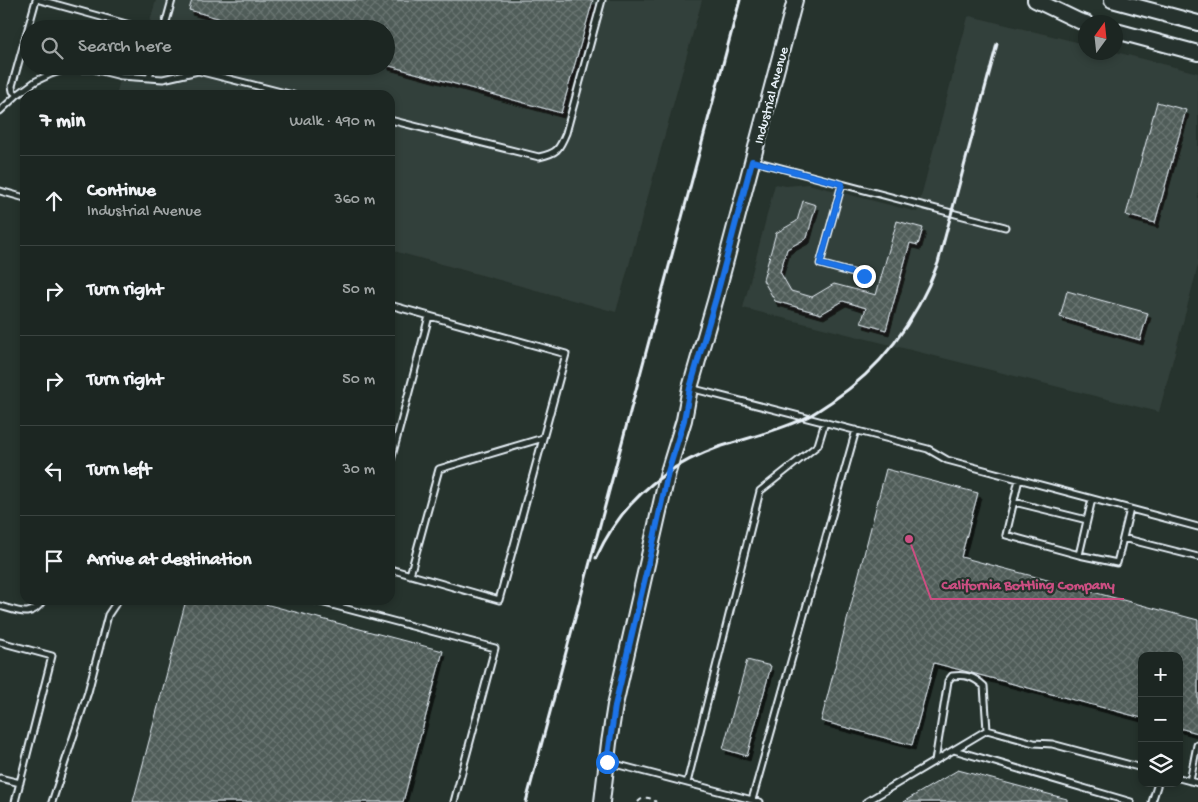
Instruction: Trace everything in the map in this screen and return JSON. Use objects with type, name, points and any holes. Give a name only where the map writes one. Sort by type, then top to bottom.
[{"type":"street","name":"Industrial Avenue","points":[[602,802],[615,706],[668,472],[684,420],[690,388],[716,298],[795,0]]},
{"type":"street","points":[[1035,0],[1078,20]]},
{"type":"street","points":[[1112,0],[1198,23]]},
{"type":"street","points":[[1123,33],[1198,53]]},
{"type":"lane","points":[[30,20],[36,0]]},
{"type":"lane","points":[[40,0],[112,20]]},
{"type":"lane","points":[[166,20],[172,0]]},
{"type":"lane","points":[[395,121],[539,157],[551,154],[561,146],[566,133],[602,0]]},
{"type":"lane","points":[[17,95],[12,91],[12,86],[20,57]]},
{"type":"lane","points":[[24,90],[49,75]]},
{"type":"lane","points":[[117,75],[163,79],[180,75]]},
{"type":"lane","points":[[214,75],[273,90]]},
{"type":"lane","points":[[0,111],[20,93]]},
{"type":"lane","points":[[752,161],[1005,227]]},
{"type":"lane","points":[[842,184],[820,264],[864,276]]},
{"type":"lane","points":[[0,191],[20,197]]},
{"type":"lane","points":[[395,306],[566,354],[499,600],[395,571]]},
{"type":"lane","points":[[395,445],[429,316]]},
{"type":"lane","points":[[690,388],[928,449],[947,460],[1198,527]]},
{"type":"lane","points":[[687,783],[760,491],[818,445],[825,422]]},
{"type":"lane","points":[[752,800],[856,430]]},
{"type":"lane","points":[[410,575],[439,469],[543,438]]},
{"type":"lane","points":[[1019,479],[1006,535],[1079,555],[1117,563],[1130,509]]},
{"type":"lane","points":[[1079,555],[1092,499]]},
{"type":"lane","points":[[1014,502],[1087,520]]},
{"type":"lane","points":[[1123,538],[1198,557]]},
{"type":"lane","points":[[0,606],[21,612],[30,612],[38,609],[41,605]]},
{"type":"lane","points":[[52,802],[88,692],[108,615],[115,605]]},
{"type":"lane","points":[[332,605],[495,648],[454,802]]},
{"type":"lane","points":[[0,642],[52,656],[15,802]]},
{"type":"lane","points":[[935,761],[948,681],[952,676],[961,674],[977,679],[984,686],[987,730]]},
{"type":"lane","points":[[866,802],[987,730],[1034,742],[1052,744],[1138,767]]},
{"type":"lane","points":[[1190,781],[1196,746],[1198,746]]},
{"type":"lane","points":[[954,750],[1131,802]]},
{"type":"lane","points":[[607,762],[760,802]]},
{"type":"lane","points":[[0,778],[20,783]]},
{"type":"lane","points":[[1183,779],[1198,783]]},
{"type":"lane","points":[[1152,802],[1157,787]]},
{"type":"path","points":[[638,802],[645,798],[652,798],[656,802]]},
{"type":"shaded area","points":[[156,0],[702,0],[616,312],[395,251],[395,90],[117,90],[122,75],[395,75],[395,20],[150,20]]},
{"type":"shaded area","points":[[968,17],[1078,42],[1078,60],[1123,60],[1123,54],[1198,73],[1198,266],[1159,412],[743,308],[775,184],[786,186],[808,184],[917,212]]},
{"type":"building","points":[[192,0],[593,0],[561,113],[395,67],[395,20],[225,20],[189,10]]},
{"type":"building","points":[[1157,102],[1186,110],[1155,223],[1126,215]]},
{"type":"building","points":[[803,201],[816,205],[807,238],[787,249],[780,272],[791,291],[812,297],[834,284],[876,295],[897,221],[923,228],[918,245],[910,243],[886,330],[861,323],[866,308],[843,301],[821,314],[775,301],[763,280],[776,233],[797,221]]},
{"type":"building","points":[[1067,291],[1148,313],[1140,340],[1060,317]]},
{"type":"building","points":[[886,469],[978,493],[961,557],[1198,620],[1198,733],[1183,729],[1183,652],[1138,652],[1138,717],[934,663],[912,745],[821,721]]},
{"type":"building","points":[[185,605],[269,605],[443,651],[403,802],[133,802]]},
{"type":"building","points":[[747,660],[771,666],[747,756],[723,749]]},
{"type":"building","points":[[958,770],[1067,799],[1067,802],[903,802]]},
{"type":"railway","points":[[526,802],[740,0]]},
{"type":"railway","points":[[596,558],[618,520],[631,504],[662,476],[698,455],[784,427],[812,415],[849,389],[882,358],[896,341],[920,304],[938,263],[997,44]]},
{"type":"place","name":"California Bottling Company","points":[[909,539]]},
{"type":"route","points":[[607,762],[615,706],[668,472],[684,420],[690,388],[752,161],[842,184],[820,264],[864,276]]}]
